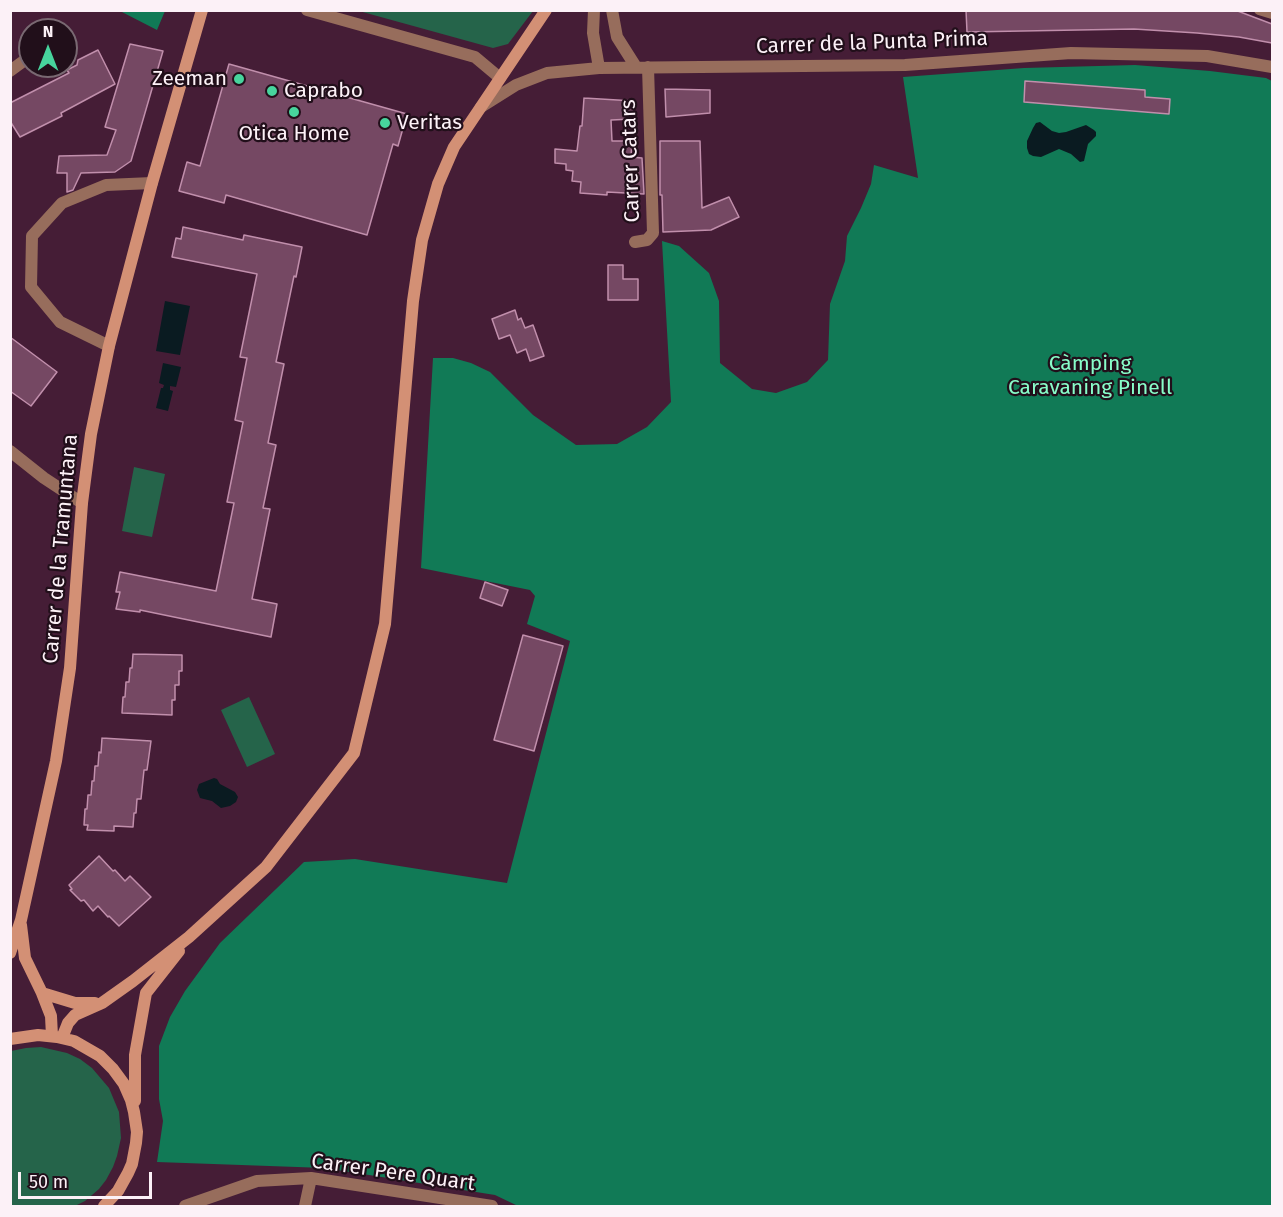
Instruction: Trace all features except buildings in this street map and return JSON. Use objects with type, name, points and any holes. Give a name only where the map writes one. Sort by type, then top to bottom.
[{"type":"main road","name":"Carrer de la Tramuntana","points":[[10,953],[21,920],[56,761],[70,668],[81,503],[91,434],[109,345],[152,183],[202,10]]},
{"type":"main road","points":[[57,1037],[75,1015],[102,1003],[189,937],[266,867],[354,753],[385,624],[413,301],[422,240],[438,184],[454,147],[546,10]]},
{"type":"main road","name":"Carrer de la Tramuntana","points":[[21,920],[26,958],[42,993],[57,1037]]},
{"type":"main road","points":[[104,1206],[118,1191],[132,1164],[137,1132],[134,1112],[135,1055],[146,993],[189,937]]},
{"type":"main road","points":[[42,993],[75,1003],[102,1003]]},
{"type":"main road","points":[[10,1039],[31,1035],[57,1037],[74,1041],[90,1049],[113,1069],[126,1089],[134,1112]]},
{"type":"street","points":[[307,10],[475,57],[500,78]]},
{"type":"street","points":[[594,10],[593,33],[599,68]]},
{"type":"street","points":[[612,10],[617,38],[642,67]]},
{"type":"street","name":"Carrer de la Punta Prima","points":[[481,107],[516,85],[547,73],[599,68],[905,65],[1071,53],[1207,56],[1272,67]]},
{"type":"street","name":"Carrer Catars","points":[[635,242],[647,240],[653,232],[642,67]]},
{"type":"street","points":[[109,345],[60,322],[31,287],[32,236],[62,203],[106,185],[152,183]]},
{"type":"street","points":[[10,451],[81,503]]},
{"type":"street","points":[[305,1206],[311,1178]]},
{"type":"street","name":"Carrer Pere Quart","points":[[185,1206],[257,1181],[311,1178],[492,1206]]},
{"type":"lane","points":[[1259,10],[1272,14]]},
{"type":"green space","points":[[120,11],[165,11],[157,30]]},
{"type":"green space","points":[[359,11],[533,11],[508,44],[493,48]]},
{"type":"green space","name":"Càmping Caravaning Pinell","points":[[1135,65],[1210,71],[1266,78],[1272,81],[1272,1206],[518,1206],[495,1195],[325,1168],[157,1162],[163,1121],[159,1099],[159,1046],[170,1017],[185,991],[220,943],[304,862],[355,859],[507,883],[570,641],[527,624],[535,596],[530,590],[421,568],[433,358],[453,358],[490,372],[533,415],[576,445],[617,444],[647,427],[671,402],[662,241],[679,246],[709,273],[719,301],[720,363],[752,389],[776,393],[807,382],[828,360],[830,304],[845,261],[847,236],[871,184],[874,165],[918,178],[903,77],[1024,68]]},
{"type":"green space","points":[[134,467],[165,474],[152,537],[122,531]]},
{"type":"green space","points":[[249,697],[275,754],[247,767],[221,710]]},
{"type":"green space","points":[[41,1047],[67,1053],[92,1068],[109,1088],[119,1112],[121,1138],[113,1167],[99,1189],[75,1206],[11,1206],[11,1051]]},
{"type":"shaded area","points":[[1040,122],[1059,133],[1086,125],[1094,130],[1096,136],[1088,144],[1084,161],[1080,162],[1071,154],[1059,149],[1041,157],[1029,154],[1027,141],[1036,123]]},
{"type":"shaded area","points":[[165,301],[190,306],[180,355],[156,351]]},
{"type":"shaded area","points":[[163,363],[181,367],[176,387],[170,386],[170,390],[173,391],[168,411],[156,408],[161,388],[164,385],[159,383]]},
{"type":"shaded area","points":[[214,778],[235,792],[238,797],[236,802],[221,808],[212,801],[200,798],[197,790],[199,784]]},
{"type":"place","name":"Zeeman","points":[[239,79]]},
{"type":"place","name":"Caprabo","points":[[272,91]]},
{"type":"place","name":"Otica Home","points":[[294,112]]},
{"type":"place","name":"Veritas","points":[[385,123]]}]
